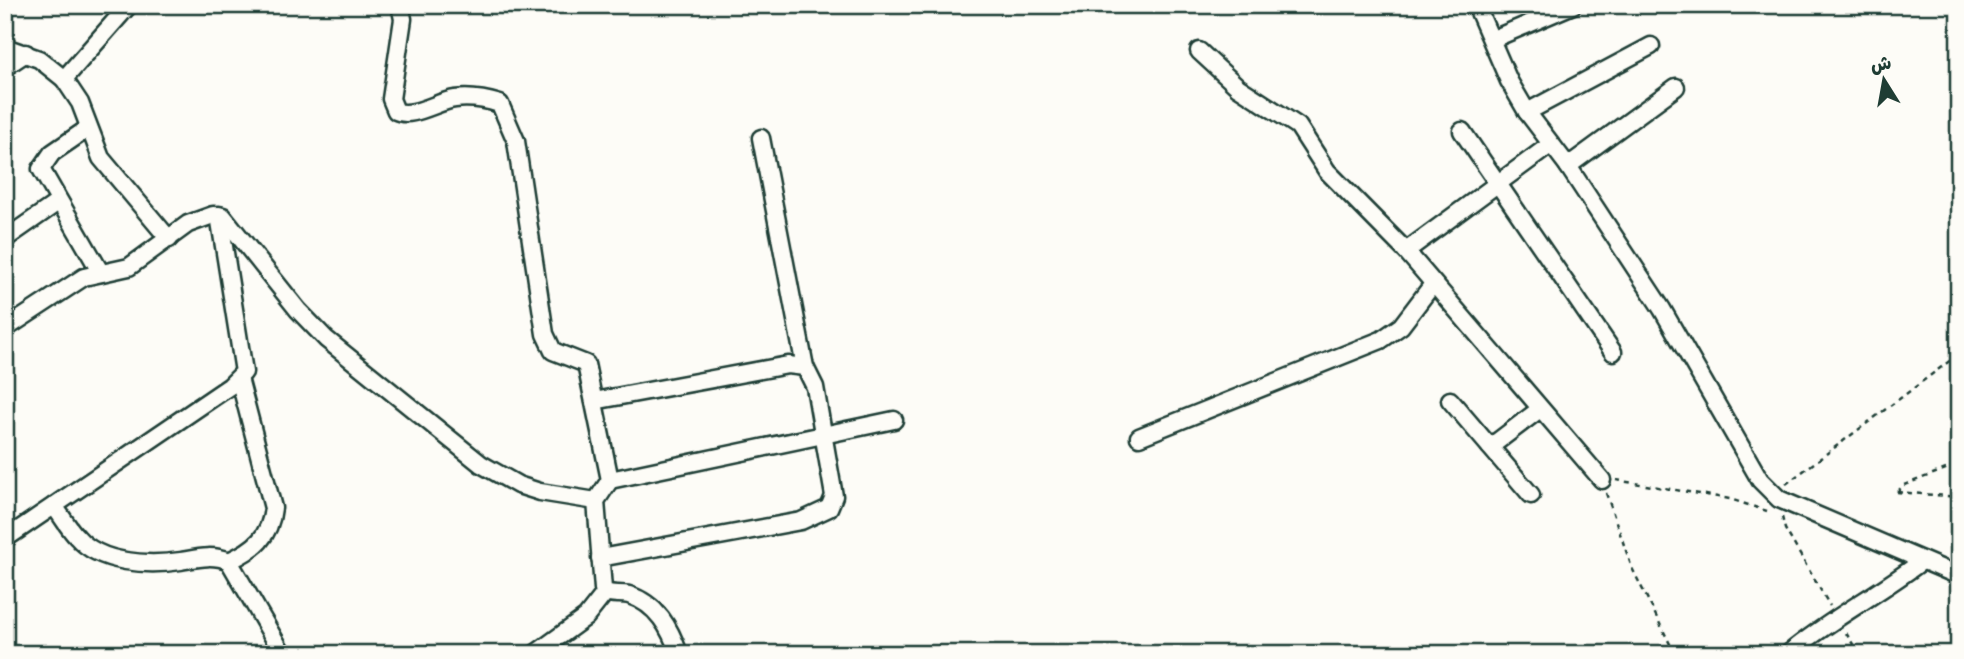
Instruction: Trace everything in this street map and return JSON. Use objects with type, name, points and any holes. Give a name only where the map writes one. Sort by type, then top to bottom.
[{"type":"street","points":[[64,79],[129,5]]},
{"type":"street","points":[[400,5],[403,19],[392,106],[401,113],[454,99],[479,98],[500,104],[516,141],[545,334],[553,351],[586,364],[610,480]]},
{"type":"street","points":[[1476,5],[1509,81],[1527,112],[1568,166],[1662,309],[1750,467],[1772,500],[1959,576]]},
{"type":"street","points":[[1493,39],[1573,5]]},
{"type":"street","points":[[1527,112],[1651,46]]},
{"type":"street","points":[[5,47],[26,53],[52,68],[64,79],[80,103],[87,129],[101,158],[169,239]]},
{"type":"street","points":[[1199,51],[1238,88],[1298,126],[1327,171],[1406,251],[1602,480]]},
{"type":"street","points":[[5,67],[26,53]]},
{"type":"street","points":[[1568,166],[1676,88]]},
{"type":"street","points":[[87,129],[42,163],[42,173],[101,273]]},
{"type":"street","points":[[1462,131],[1613,352]]},
{"type":"street","points":[[600,558],[816,516],[829,508],[834,496],[815,387],[805,367],[761,138]]},
{"type":"street","points":[[1406,251],[1550,145]]},
{"type":"street","points":[[5,218],[11,235],[58,202]]},
{"type":"street","points":[[5,539],[239,378],[245,365],[219,215]]},
{"type":"street","points":[[5,329],[78,281],[129,267],[203,217],[219,215],[228,220],[298,310],[326,339],[481,464],[518,485],[540,492],[596,501]]},
{"type":"street","points":[[1139,437],[1381,340],[1401,326],[1433,284]]},
{"type":"street","points":[[594,401],[788,365],[805,367]]},
{"type":"street","points":[[229,561],[260,543],[271,524],[273,508],[239,378]]},
{"type":"street","points":[[1450,400],[1531,495]]},
{"type":"street","points":[[1490,447],[1540,409]]},
{"type":"street","points":[[535,654],[586,617],[605,593],[596,501],[610,480],[894,420]]},
{"type":"street","points":[[54,506],[78,540],[126,562],[163,564],[213,556],[229,561],[283,654]]},
{"type":"street","points":[[1788,654],[1837,618],[1880,593],[1922,561]]},
{"type":"street","points":[[605,593],[627,594],[659,614],[670,630],[679,654]]},
{"type":"path","points":[[1675,654],[1632,568],[1602,480],[1772,500],[1861,425],[1959,354]]},
{"type":"path","points":[[1959,464],[1904,485],[1897,492],[1959,497]]},
{"type":"path","points":[[1772,500],[1785,529],[1859,654]]}]
